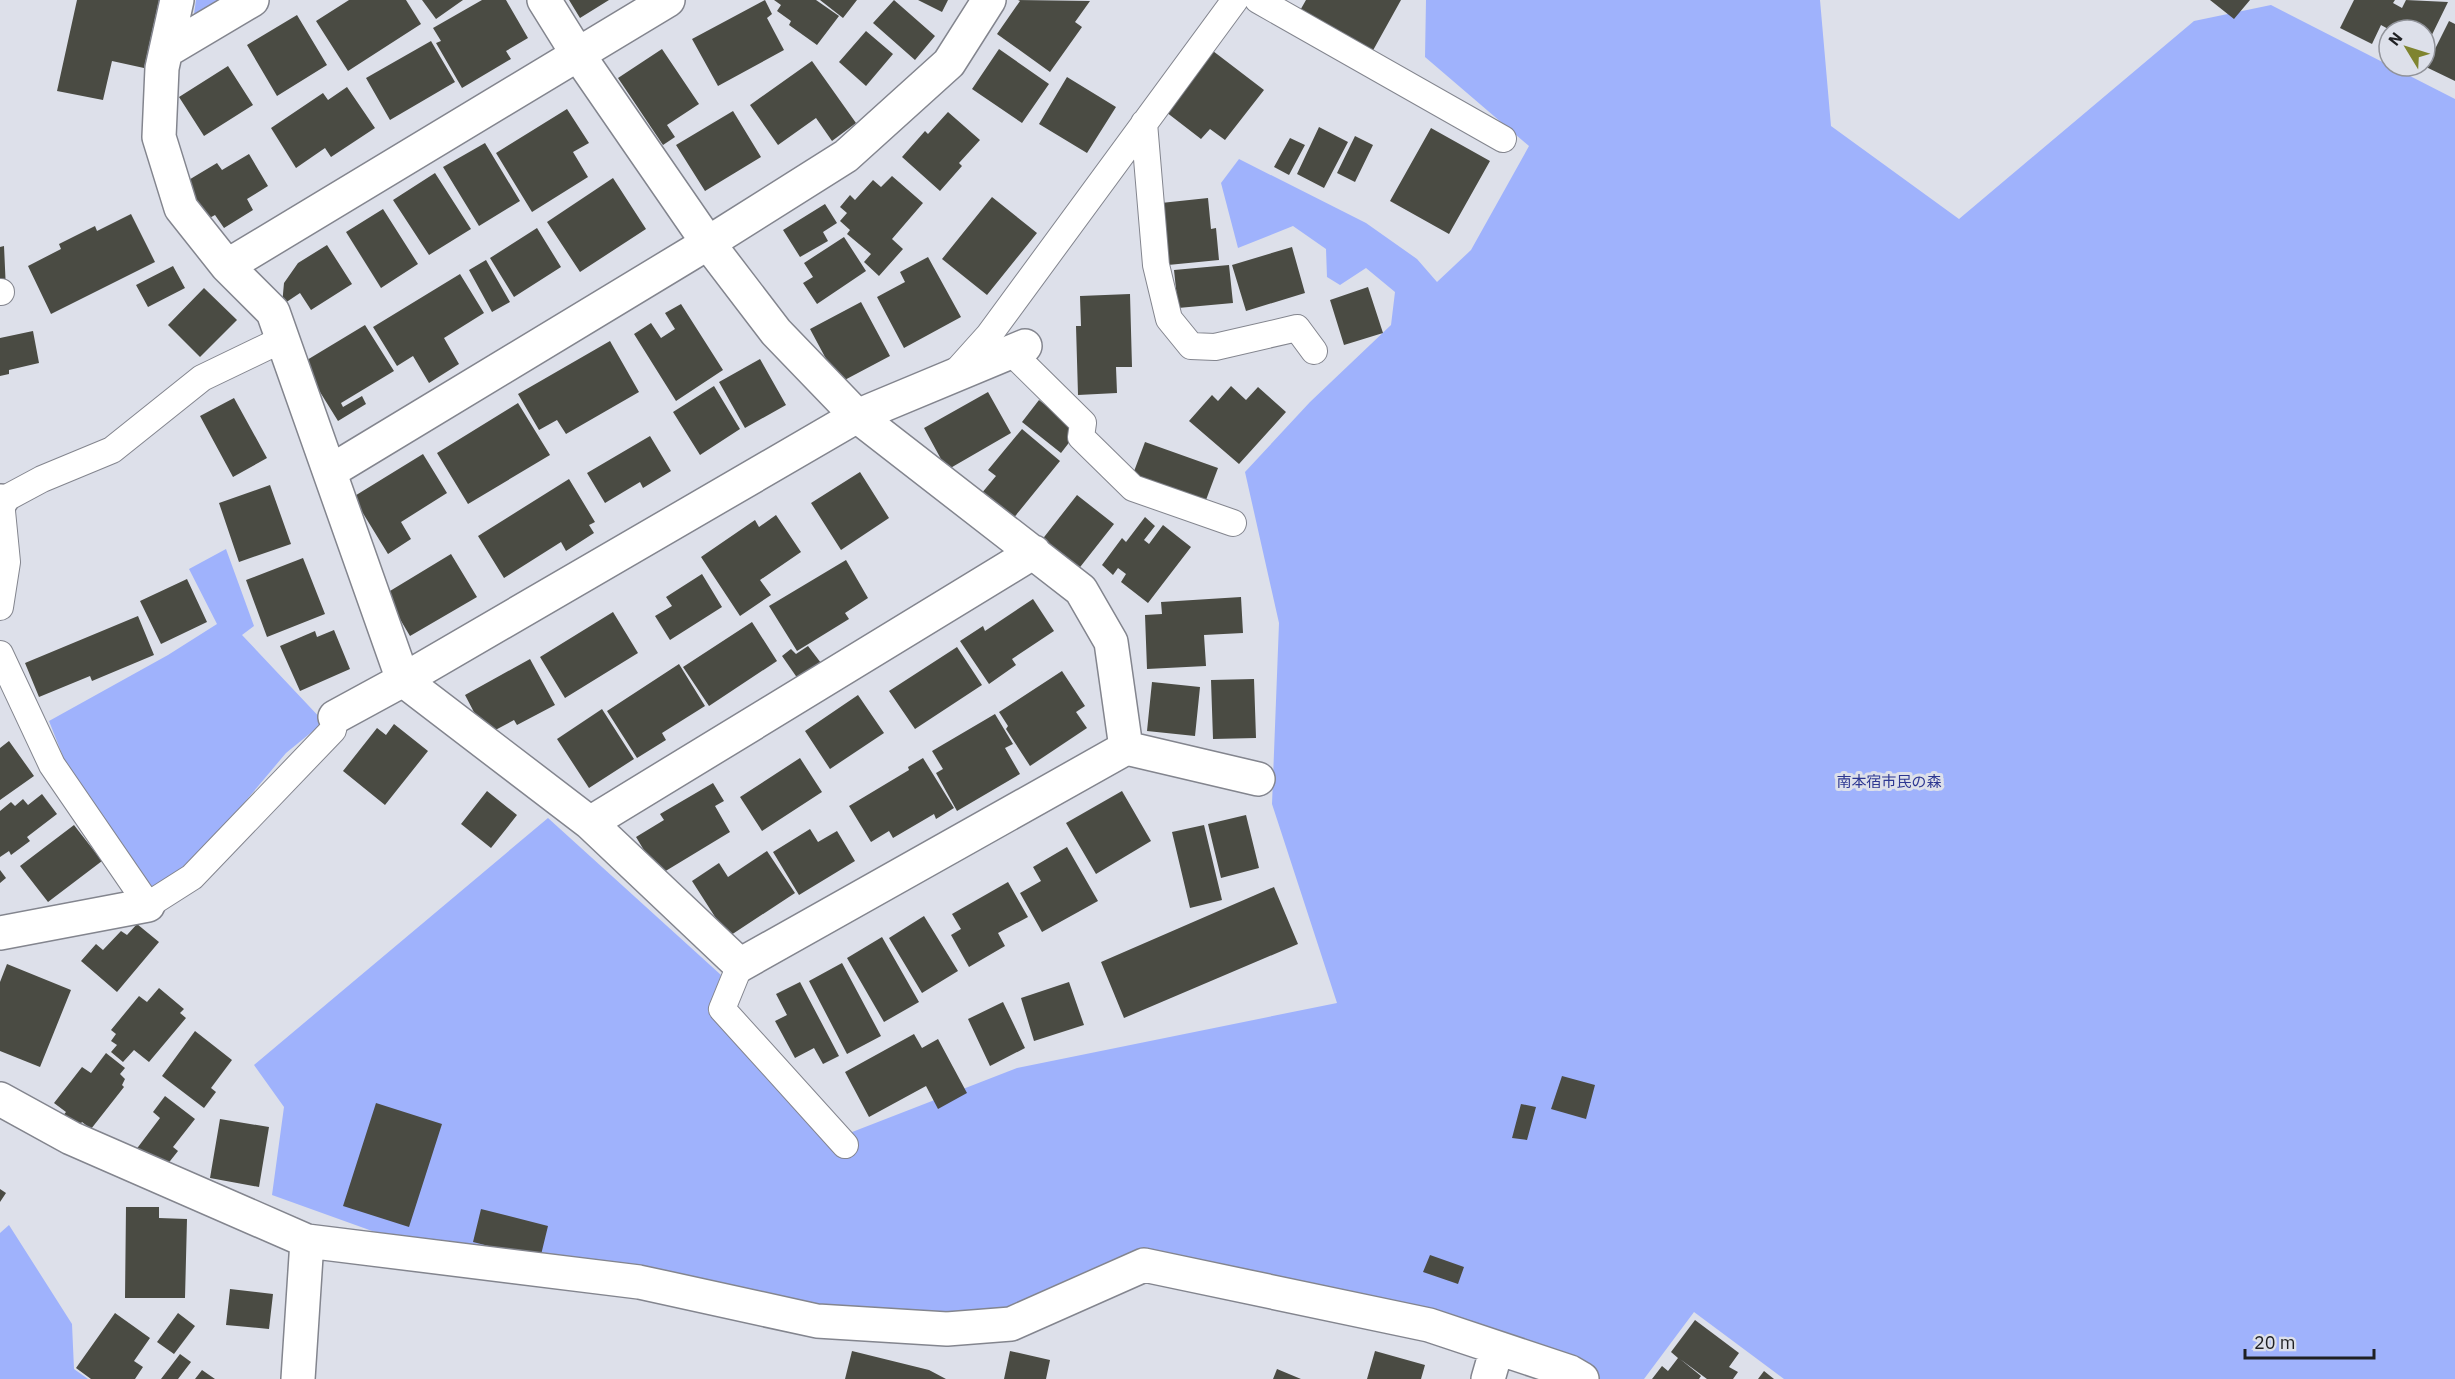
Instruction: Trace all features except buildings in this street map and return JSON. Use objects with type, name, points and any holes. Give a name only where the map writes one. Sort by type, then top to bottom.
[{"type":"street","points":[[177,0],[162,68],[159,137],[181,208],[226,266],[273,312],[403,680],[590,824],[740,965],[1126,748],[1258,780]]},
{"type":"street","points":[[166,51],[252,0]]},
{"type":"street","points":[[544,0],[577,53],[708,243],[776,332],[857,416],[1081,590],[1111,642],[1126,748]]},
{"type":"street","points":[[226,266],[668,0]]},
{"type":"street","points":[[331,471],[708,243],[846,156],[949,63],[988,0]]},
{"type":"street","points":[[335,717],[403,680],[857,416],[1018,349]]},
{"type":"street","points":[[590,824],[1034,552]]},
{"type":"street","points":[[0,933],[148,905]]},
{"type":"street","points":[[0,1099],[71,1138],[307,1241],[639,1282],[817,1321],[947,1329],[1011,1324],[1144,1265],[1429,1325],[1582,1379]]},
{"type":"street","points":[[298,1379],[307,1241]]},
{"type":"street","points":[[1488,1379],[1497,1348]]},
{"type":"lane","points":[[952,376],[989,335],[1235,0]]},
{"type":"lane","points":[[1258,0],[1503,139]]},
{"type":"lane","points":[[1144,123],[1156,265],[1169,319],[1191,346],[1215,346],[1298,327],[1314,351]]},
{"type":"lane","points":[[0,607],[7,562],[1,501],[42,479],[112,450],[202,378],[281,340]]},
{"type":"lane","points":[[1018,349],[1083,423],[1081,437],[1133,488],[1233,523]]},
{"type":"lane","points":[[0,654],[52,765],[148,905],[192,877],[333,730],[335,717]]},
{"type":"lane","points":[[740,965],[722,1009],[845,1145]]},
{"type":"green space","points":[[196,0],[218,0],[194,14]]},
{"type":"green space","name":"南本宿市民の森","points":[[1426,0],[1820,0],[1831,126],[1959,219],[2194,21],[2271,5],[2377,59],[2377,78],[2414,78],[2455,99],[2455,1379],[1784,1379],[1694,1312],[1644,1379],[1598,1379],[1143,1251],[1003,1312],[820,1315],[400,1241],[272,1195],[284,1107],[254,1065],[548,818],[721,975],[708,1011],[829,1141],[1017,1068],[1337,1003],[1272,804],[1279,623],[1245,472],[1310,402],[1391,325],[1395,292],[1366,268],[1340,285],[1327,277],[1326,249],[1293,226],[1238,248],[1221,183],[1239,159],[1366,223],[1417,259],[1437,282],[1471,250],[1529,146],[1425,57]]},
{"type":"green space","points":[[226,549],[254,626],[242,635],[324,722],[286,753],[196,860],[150,894],[58,764],[64,759],[49,721],[168,655],[217,624],[189,569]]},
{"type":"green space","points":[[9,1225],[72,1324],[74,1369],[88,1379],[0,1379],[0,1233]]}]
